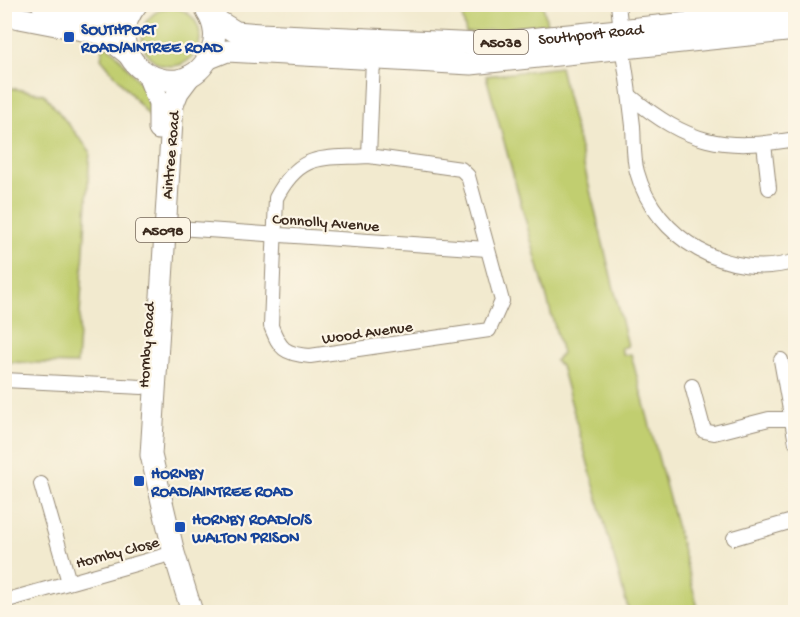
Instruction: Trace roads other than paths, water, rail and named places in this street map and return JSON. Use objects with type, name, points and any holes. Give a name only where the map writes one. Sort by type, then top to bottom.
[{"type":"main road","points":[[42,4],[98,15],[133,10],[124,33],[128,54],[134,64],[148,75],[169,81],[190,76]]},
{"type":"main road","name":"Southport Road","points":[[206,10],[236,32],[420,44],[622,40],[795,30]]},
{"type":"main road","name":"A5038","points":[[206,10],[214,36],[207,59]]},
{"type":"main road","name":"Southport Road","points":[[207,59],[227,51],[471,64],[795,12]]},
{"type":"main road","points":[[4,15],[103,34],[128,54]]},
{"type":"main road","name":"Aintree Road","points":[[151,455],[173,105],[178,92],[207,59]]},
{"type":"main road","name":"Hornby Road","points":[[148,75],[159,104],[160,118],[138,452],[168,555],[192,612]]},
{"type":"main road","name":"Hornby Road","points":[[151,455],[179,612]]},
{"type":"street","points":[[618,4],[637,172],[656,213],[676,236],[710,256],[748,267],[782,265],[795,261]]},
{"type":"street","points":[[369,156],[373,59]]},
{"type":"street","points":[[630,96],[673,128],[711,143],[764,144],[795,139]]},
{"type":"street","points":[[764,144],[769,188]]},
{"type":"street","points":[[275,234],[276,198],[286,180],[299,167],[308,160],[369,156],[461,168],[468,176],[487,249]]},
{"type":"street","name":"Connolly Avenue","points":[[164,227],[487,249]]},
{"type":"street","name":"Wood Avenue","points":[[275,234],[272,326],[278,344],[292,355],[309,356],[489,330],[502,301],[487,249]]},
{"type":"street","points":[[781,360],[795,443]]},
{"type":"street","points":[[4,380],[142,387]]},
{"type":"street","points":[[692,386],[704,430],[714,433],[759,421],[791,419]]},
{"type":"street","name":"Hornby Close","points":[[41,484],[69,582]]},
{"type":"street","points":[[731,538],[795,520]]},
{"type":"street","name":"Hornby Close","points":[[4,601],[168,555]]},
{"type":"place","name":"SOUTHPORT ROAD/AINTREE ROAD","points":[[69,37]]},
{"type":"place","name":"HORNBY ROAD/AINTREE ROAD","points":[[139,481]]},
{"type":"place","name":"HORNBY ROAD/O/S WALTON PRISON","points":[[180,527]]}]
